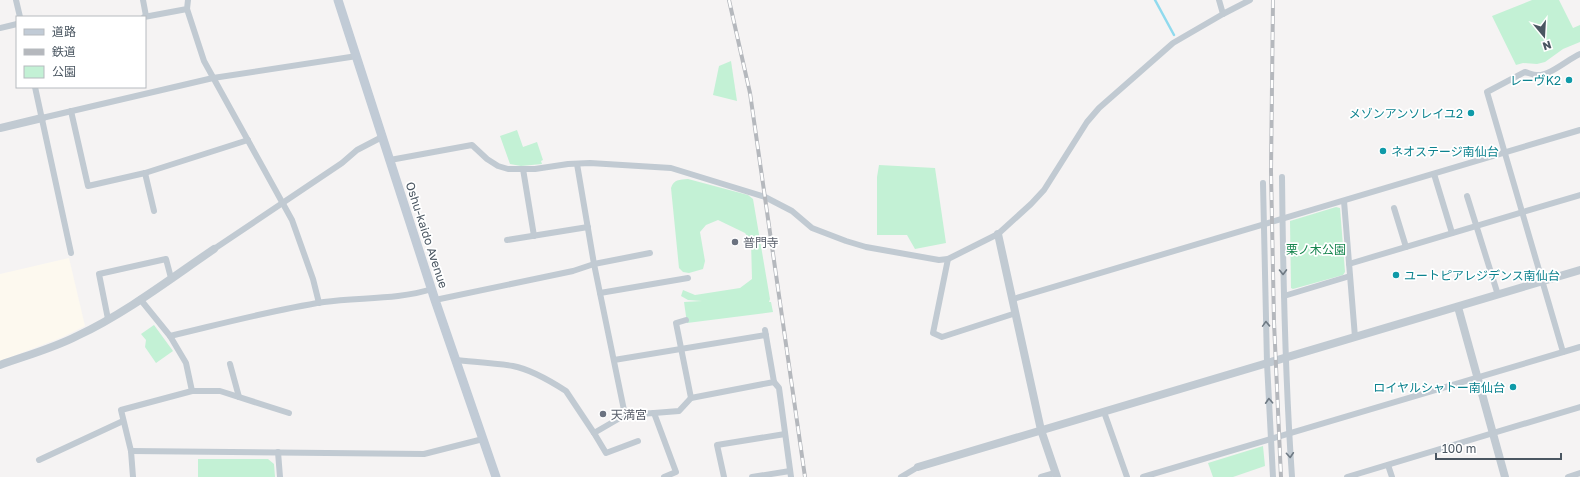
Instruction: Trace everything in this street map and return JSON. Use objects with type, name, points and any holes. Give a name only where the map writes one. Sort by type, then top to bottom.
[{"type":"main road","name":"Oshu-kaido Avenue","points":[[338,0],[435,300],[496,477]]},
{"type":"street","points":[[16,0],[20,16]]},
{"type":"street","points":[[143,0],[145,16]]},
{"type":"street","points":[[188,0],[188,9],[204,61],[292,220],[302,244],[319,303]]},
{"type":"street","points":[[1219,0],[1223,14]]},
{"type":"street","points":[[390,160],[472,145],[487,159],[498,166],[508,169],[577,164],[671,168],[765,197],[792,211],[812,228],[846,241],[866,247],[939,260],[948,258],[998,234],[1044,190],[1087,122],[1099,108],[1172,44],[1250,0]]},
{"type":"street","points":[[146,17],[188,9]]},
{"type":"street","points":[[0,28],[16,24]]},
{"type":"street","points":[[1563,352],[1487,92],[1525,72],[1538,76],[1551,71],[1570,58],[1580,54]]},
{"type":"street","points":[[0,128],[213,78],[357,56]]},
{"type":"street","points":[[36,88],[71,253]]},
{"type":"street","points":[[70,111],[88,186],[145,174],[248,140]]},
{"type":"street","points":[[1013,299],[1580,130]]},
{"type":"street","points":[[0,364],[75,337],[108,319],[214,250],[342,163],[357,150],[382,137]]},
{"type":"street","points":[[577,164],[594,264],[624,415]]},
{"type":"street","points":[[523,169],[534,236]]},
{"type":"street","points":[[145,174],[154,211]]},
{"type":"street","points":[[1434,174],[1452,233]]},
{"type":"street","points":[[1282,177],[1286,358],[1292,477]]},
{"type":"street","points":[[1263,184],[1267,363],[1272,477]]},
{"type":"street","points":[[1349,264],[1580,195]]},
{"type":"street","points":[[1468,196],[1498,295]]},
{"type":"street","points":[[1344,201],[1355,337]]},
{"type":"street","points":[[1394,208],[1406,247]]},
{"type":"street","points":[[506,240],[588,226]]},
{"type":"street","points":[[998,234],[1041,430],[1056,475],[1040,477]]},
{"type":"street","points":[[435,300],[573,271],[594,264],[650,253]]},
{"type":"street","points":[[948,258],[933,332],[942,337],[1016,313]]},
{"type":"street","points":[[108,319],[99,274],[166,259],[171,278]]},
{"type":"street","points":[[901,477],[918,466],[1580,270]]},
{"type":"street","points":[[1284,296],[1350,276]]},
{"type":"street","points":[[600,293],[688,278]]},
{"type":"street","points":[[170,336],[281,310],[319,303],[404,294],[432,288]]},
{"type":"street","points":[[140,299],[170,336],[186,363],[192,391]]},
{"type":"street","points":[[1458,307],[1505,477]]},
{"type":"street","points":[[686,320],[676,323],[691,398]]},
{"type":"street","points":[[614,360],[681,348],[687,349],[765,333],[774,382],[779,388],[791,474],[752,477]]},
{"type":"street","points":[[1143,477],[1580,347]]},
{"type":"street","points":[[455,360],[514,366],[524,369],[560,387],[566,391],[606,453],[638,441]]},
{"type":"street","points":[[230,364],[239,397]]},
{"type":"street","points":[[594,433],[624,415],[679,411],[691,398],[774,382]]},
{"type":"street","points":[[133,477],[131,451],[121,410],[192,391],[220,391],[289,413]]},
{"type":"street","points":[[1347,477],[1580,407]]},
{"type":"street","points":[[1104,412],[1127,477]]},
{"type":"street","points":[[654,413],[677,474],[664,477]]},
{"type":"street","points":[[39,460],[123,421]]},
{"type":"street","points":[[724,477],[717,445],[785,434]]},
{"type":"street","points":[[131,451],[424,454],[483,439]]},
{"type":"street","points":[[278,452],[280,477]]},
{"type":"street","points":[[1388,465],[1392,477]]},
{"type":"street","points":[[1568,477],[1580,473]]},
{"type":"shaded area","points":[[69,258],[85,326],[63,337],[0,361],[0,274]]},
{"type":"green space","points":[[1532,0],[1559,0],[1573,28],[1580,25],[1580,42],[1563,49],[1545,62],[1537,64],[1523,63],[1516,65],[1492,16]]},
{"type":"green space","points":[[731,61],[737,101],[713,95],[719,66]]},
{"type":"green space","points":[[517,130],[523,147],[537,142],[543,160],[541,161],[542,164],[521,166],[510,164],[500,136]]},
{"type":"green space","points":[[879,165],[935,168],[946,243],[915,249],[907,235],[877,235],[877,177]]},
{"type":"green space","points":[[688,179],[748,195],[753,199],[770,299],[769,302],[771,302],[773,312],[687,323],[684,302],[702,301],[688,300],[681,296],[683,290],[695,295],[740,288],[752,279],[751,241],[745,233],[718,220],[706,225],[700,232],[705,261],[703,269],[689,273],[683,272],[679,268],[671,188],[675,181]]},
{"type":"green space","name":"栗ノ木公園","points":[[1336,207],[1340,208],[1345,272],[1343,275],[1293,289],[1291,288],[1290,221]]},
{"type":"green space","points":[[154,325],[173,351],[156,363],[145,347],[146,340],[141,334]]},
{"type":"green space","points":[[1263,446],[1265,466],[1233,477],[1213,477],[1208,463]]},
{"type":"green space","points":[[198,459],[268,459],[274,464],[275,477],[198,477]]},
{"type":"waterway","points":[[1155,0],[1174,35]]},
{"type":"railway","points":[[729,0],[750,93],[805,477]]},
{"type":"railway","points":[[1273,0],[1271,171],[1274,322],[1281,477]]},
{"type":"place","name":"レーヴK2","points":[[1569,80]]},
{"type":"place","name":"メゾンアンソレイユ2","points":[[1471,113]]},
{"type":"place","name":"ネオステージ南仙台","points":[[1383,151]]},
{"type":"place","name":"普門寺","points":[[735,242]]},
{"type":"place","name":"ユートピアレジデンス南仙台","points":[[1396,275]]},
{"type":"place","name":"ロイヤルシャトー南仙台","points":[[1513,387]]},
{"type":"place","name":"天満宮","points":[[603,414]]}]
